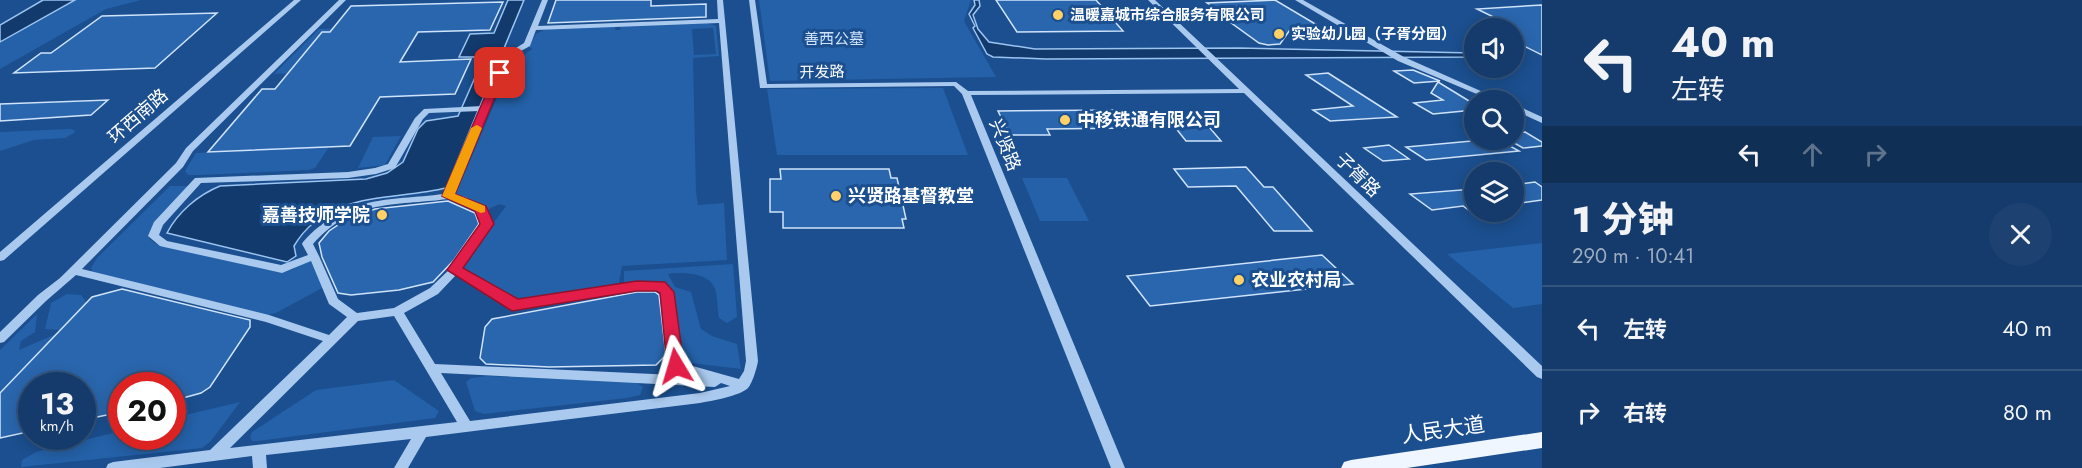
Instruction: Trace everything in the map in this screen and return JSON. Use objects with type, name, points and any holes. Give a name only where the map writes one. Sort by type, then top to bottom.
[{"type":"main road","name":"人民大道","points":[[1351,468],[1542,440]]},
{"type":"street","name":"环西南路","points":[[0,258],[298,0]]},
{"type":"street","points":[[0,339],[42,298],[74,272],[180,165],[189,150],[344,0]]},
{"type":"street","points":[[448,196],[507,56],[527,44],[536,28],[545,0]]},
{"type":"street","points":[[113,468],[700,398],[722,394],[743,385],[751,372],[752,361],[720,0]]},
{"type":"street","name":"开发路","points":[[752,0],[763,86],[956,84],[966,93]]},
{"type":"street","name":"子胥路","points":[[1151,0],[1542,374]]},
{"type":"street","points":[[1298,0],[1379,48],[1474,90]]},
{"type":"street","points":[[536,28],[722,21]]},
{"type":"street","name":"兴贤路","points":[[1118,468],[966,93],[1245,91]]},
{"type":"street","points":[[314,256],[282,269],[164,244],[153,236],[158,224],[198,180],[348,175],[376,171],[392,166],[419,118],[427,111],[485,108]]},
{"type":"street","points":[[1524,112],[1542,120]]},
{"type":"street","points":[[213,456],[355,317],[397,312],[434,291],[455,270],[487,224],[481,209],[448,196],[351,209],[320,227],[307,244],[333,302],[355,317]]},
{"type":"street","points":[[455,270],[512,301],[512,306],[637,286],[659,286],[667,292],[676,366],[743,385]]},
{"type":"street","points":[[74,272],[269,319],[332,340]]},
{"type":"street","points":[[397,312],[466,426]]},
{"type":"street","points":[[430,368],[669,378],[743,385]]},
{"type":"street","points":[[401,468],[422,432]]},
{"type":"street","points":[[259,450],[260,468]]},
{"type":"green space","points":[[75,0],[141,0],[106,9],[0,69],[0,42]]},
{"type":"green space","name":"善西公墓","points":[[759,0],[971,0],[964,21],[996,77],[770,81]]},
{"type":"green space","points":[[707,23],[716,26],[719,56],[693,58],[696,192],[698,205],[724,203],[727,260],[622,266],[619,283],[518,302],[460,268],[506,206],[499,204],[485,211],[455,196],[511,65],[532,49],[529,47],[536,34],[546,29],[616,26],[615,30],[620,30],[621,26]],"holes":[[[713,28],[716,54],[694,55],[692,29]]]},
{"type":"green space","points":[[423,26],[420,29],[322,32],[292,68],[393,69],[274,74],[319,29]]},
{"type":"green space","points":[[943,88],[968,155],[777,155],[767,89]]},
{"type":"green space","points":[[75,130],[74,133],[65,138],[34,140],[0,151],[0,132]]},
{"type":"green space","points":[[401,136],[385,165],[358,168],[373,137]]},
{"type":"green space","points":[[329,147],[315,168],[309,170],[200,175],[188,175],[185,171],[196,153]]},
{"type":"green space","points":[[1022,178],[1067,178],[1089,221],[1040,221]]},
{"type":"green space","points":[[170,186],[190,186],[150,232],[149,238],[154,243],[281,272],[291,270],[310,260],[324,287],[276,313],[263,316],[93,273],[91,268],[97,258]]},
{"type":"green space","points":[[1542,243],[1542,304],[1513,308],[1447,254]]},
{"type":"green space","points":[[733,264],[737,317],[727,323],[719,318],[717,296],[712,283],[695,274],[668,274],[675,287],[691,292],[701,329],[712,336],[737,344],[741,369],[691,363],[680,355],[662,285],[641,281],[624,282],[624,271]]},
{"type":"green space","points":[[67,294],[81,295],[87,303],[61,330],[45,329],[51,303]]},
{"type":"green space","points":[[37,314],[35,332],[21,341],[19,350],[58,333],[0,393],[0,350]]},
{"type":"green space","points":[[487,376],[635,382],[643,387],[640,395],[627,398],[484,414],[475,411],[466,382],[471,378]]},
{"type":"green space","points":[[394,380],[439,411],[435,418],[258,441],[252,441],[250,437],[252,432],[316,390]]},
{"type":"green space","points":[[240,402],[211,441],[202,448],[186,450],[186,415]]},
{"type":"green space","points":[[108,434],[108,450],[183,450],[21,467],[22,460],[44,450],[96,450],[96,437]]},
{"type":"shaded area","points":[[43,0],[75,0],[0,42],[0,25]]},
{"type":"shaded area","points":[[508,0],[524,0],[446,188],[383,197],[342,206],[324,215],[308,228],[294,246],[296,256],[287,262],[167,233],[189,205],[220,186],[366,179],[387,173],[403,162],[418,129],[426,121],[458,116],[484,57],[459,57],[470,34],[494,33]]},
{"type":"shaded area","points":[[974,0],[979,0],[980,6],[973,15],[978,29],[989,42],[1035,49],[1240,48],[1464,53],[1464,57],[1046,59],[993,57],[987,54],[973,28],[975,26],[969,14],[975,5]]},
{"type":"building","points":[[556,0],[651,0],[651,6],[706,4],[706,17],[548,23]]},
{"type":"building","name":"温暖嘉城市综合服务有限公司","points":[[996,0],[1096,0],[1123,31],[1017,32]]},
{"type":"building","points":[[1275,0],[1317,25],[1292,27],[1280,44],[1268,45],[1259,43],[1230,22],[1234,21],[1207,3]]},
{"type":"building","points":[[503,2],[490,30],[418,32],[400,62],[471,59],[455,94],[380,97],[350,146],[208,152],[262,89],[275,89],[322,32],[330,32],[351,6]]},
{"type":"building","points":[[1542,5],[1542,55],[1524,46],[1524,18],[1496,18],[1477,9]]},
{"type":"building","points":[[217,13],[155,68],[14,73],[41,53],[51,53],[102,16]]},
{"type":"building","points":[[1413,70],[1440,81],[1414,83],[1394,71]]},
{"type":"building","points":[[1328,73],[1397,117],[1330,121],[1313,110],[1353,106],[1306,75]]},
{"type":"building","points":[[1438,82],[1464,98],[1464,111],[1433,114],[1414,103],[1443,100],[1431,93]]},
{"type":"building","points":[[108,100],[91,115],[0,121],[0,104]]},
{"type":"building","name":"中移铁通有限公司","points":[[1121,110],[1134,128],[1047,129],[1050,135],[1010,135],[998,111]]},
{"type":"building","points":[[1170,121],[1204,121],[1221,141],[1186,141]]},
{"type":"building","points":[[1524,132],[1542,142],[1542,146],[1524,148]]},
{"type":"building","points":[[1464,142],[1464,150],[1519,151],[1426,160],[1406,147]]},
{"type":"building","points":[[1389,145],[1409,159],[1383,161],[1364,148]]},
{"type":"building","points":[[1246,167],[1264,187],[1273,187],[1312,231],[1274,231],[1236,186],[1188,187],[1174,169]]},
{"type":"building","name":"兴贤路基督教堂","points":[[780,169],[889,169],[891,178],[897,178],[906,219],[902,219],[904,228],[783,228],[783,212],[770,212],[770,179],[781,179]]},
{"type":"building","points":[[1535,182],[1542,187],[1542,200],[1524,203],[1524,184]]},
{"type":"building","points":[[1464,190],[1464,207],[1432,210],[1410,194]]},
{"type":"building","points":[[448,201],[475,213],[479,224],[454,260],[433,282],[399,290],[351,295],[338,293],[322,257],[319,243],[329,231],[344,221],[375,209]]},
{"type":"building","name":"农业农村局","points":[[1322,255],[1353,284],[1150,306],[1127,276]]},
{"type":"building","points":[[122,289],[250,320],[250,327],[210,387],[201,393],[186,397],[186,372],[108,372],[108,415],[96,417],[96,372],[20,372],[92,297]]},
{"type":"building","points":[[637,292],[655,292],[659,295],[666,355],[656,365],[549,367],[486,364],[480,358],[485,327],[492,319]]},
{"type":"building","points":[[18,374],[18,434],[0,438],[0,393]]},
{"type":"slow traffic","points":[[477,128],[448,196],[461,199],[481,209]]},
{"type":"place","name":"温暖嘉城市综合服务有限公司","points":[[1058,15]]},
{"type":"place","name":"实验幼儿园（子胥分园）","points":[[1279,34]]},
{"type":"place","name":"中移铁通有限公司","points":[[1065,120]]},
{"type":"place","name":"兴贤路基督教堂","points":[[836,196]]},
{"type":"place","name":"嘉善技师学院","points":[[382,215]]},
{"type":"place","name":"农业农村局","points":[[1239,280]]},
{"type":"route","points":[[500,73],[448,196],[461,199],[481,209],[487,224],[455,270],[512,301],[512,306],[637,286],[659,286],[667,292],[676,366]]}]
